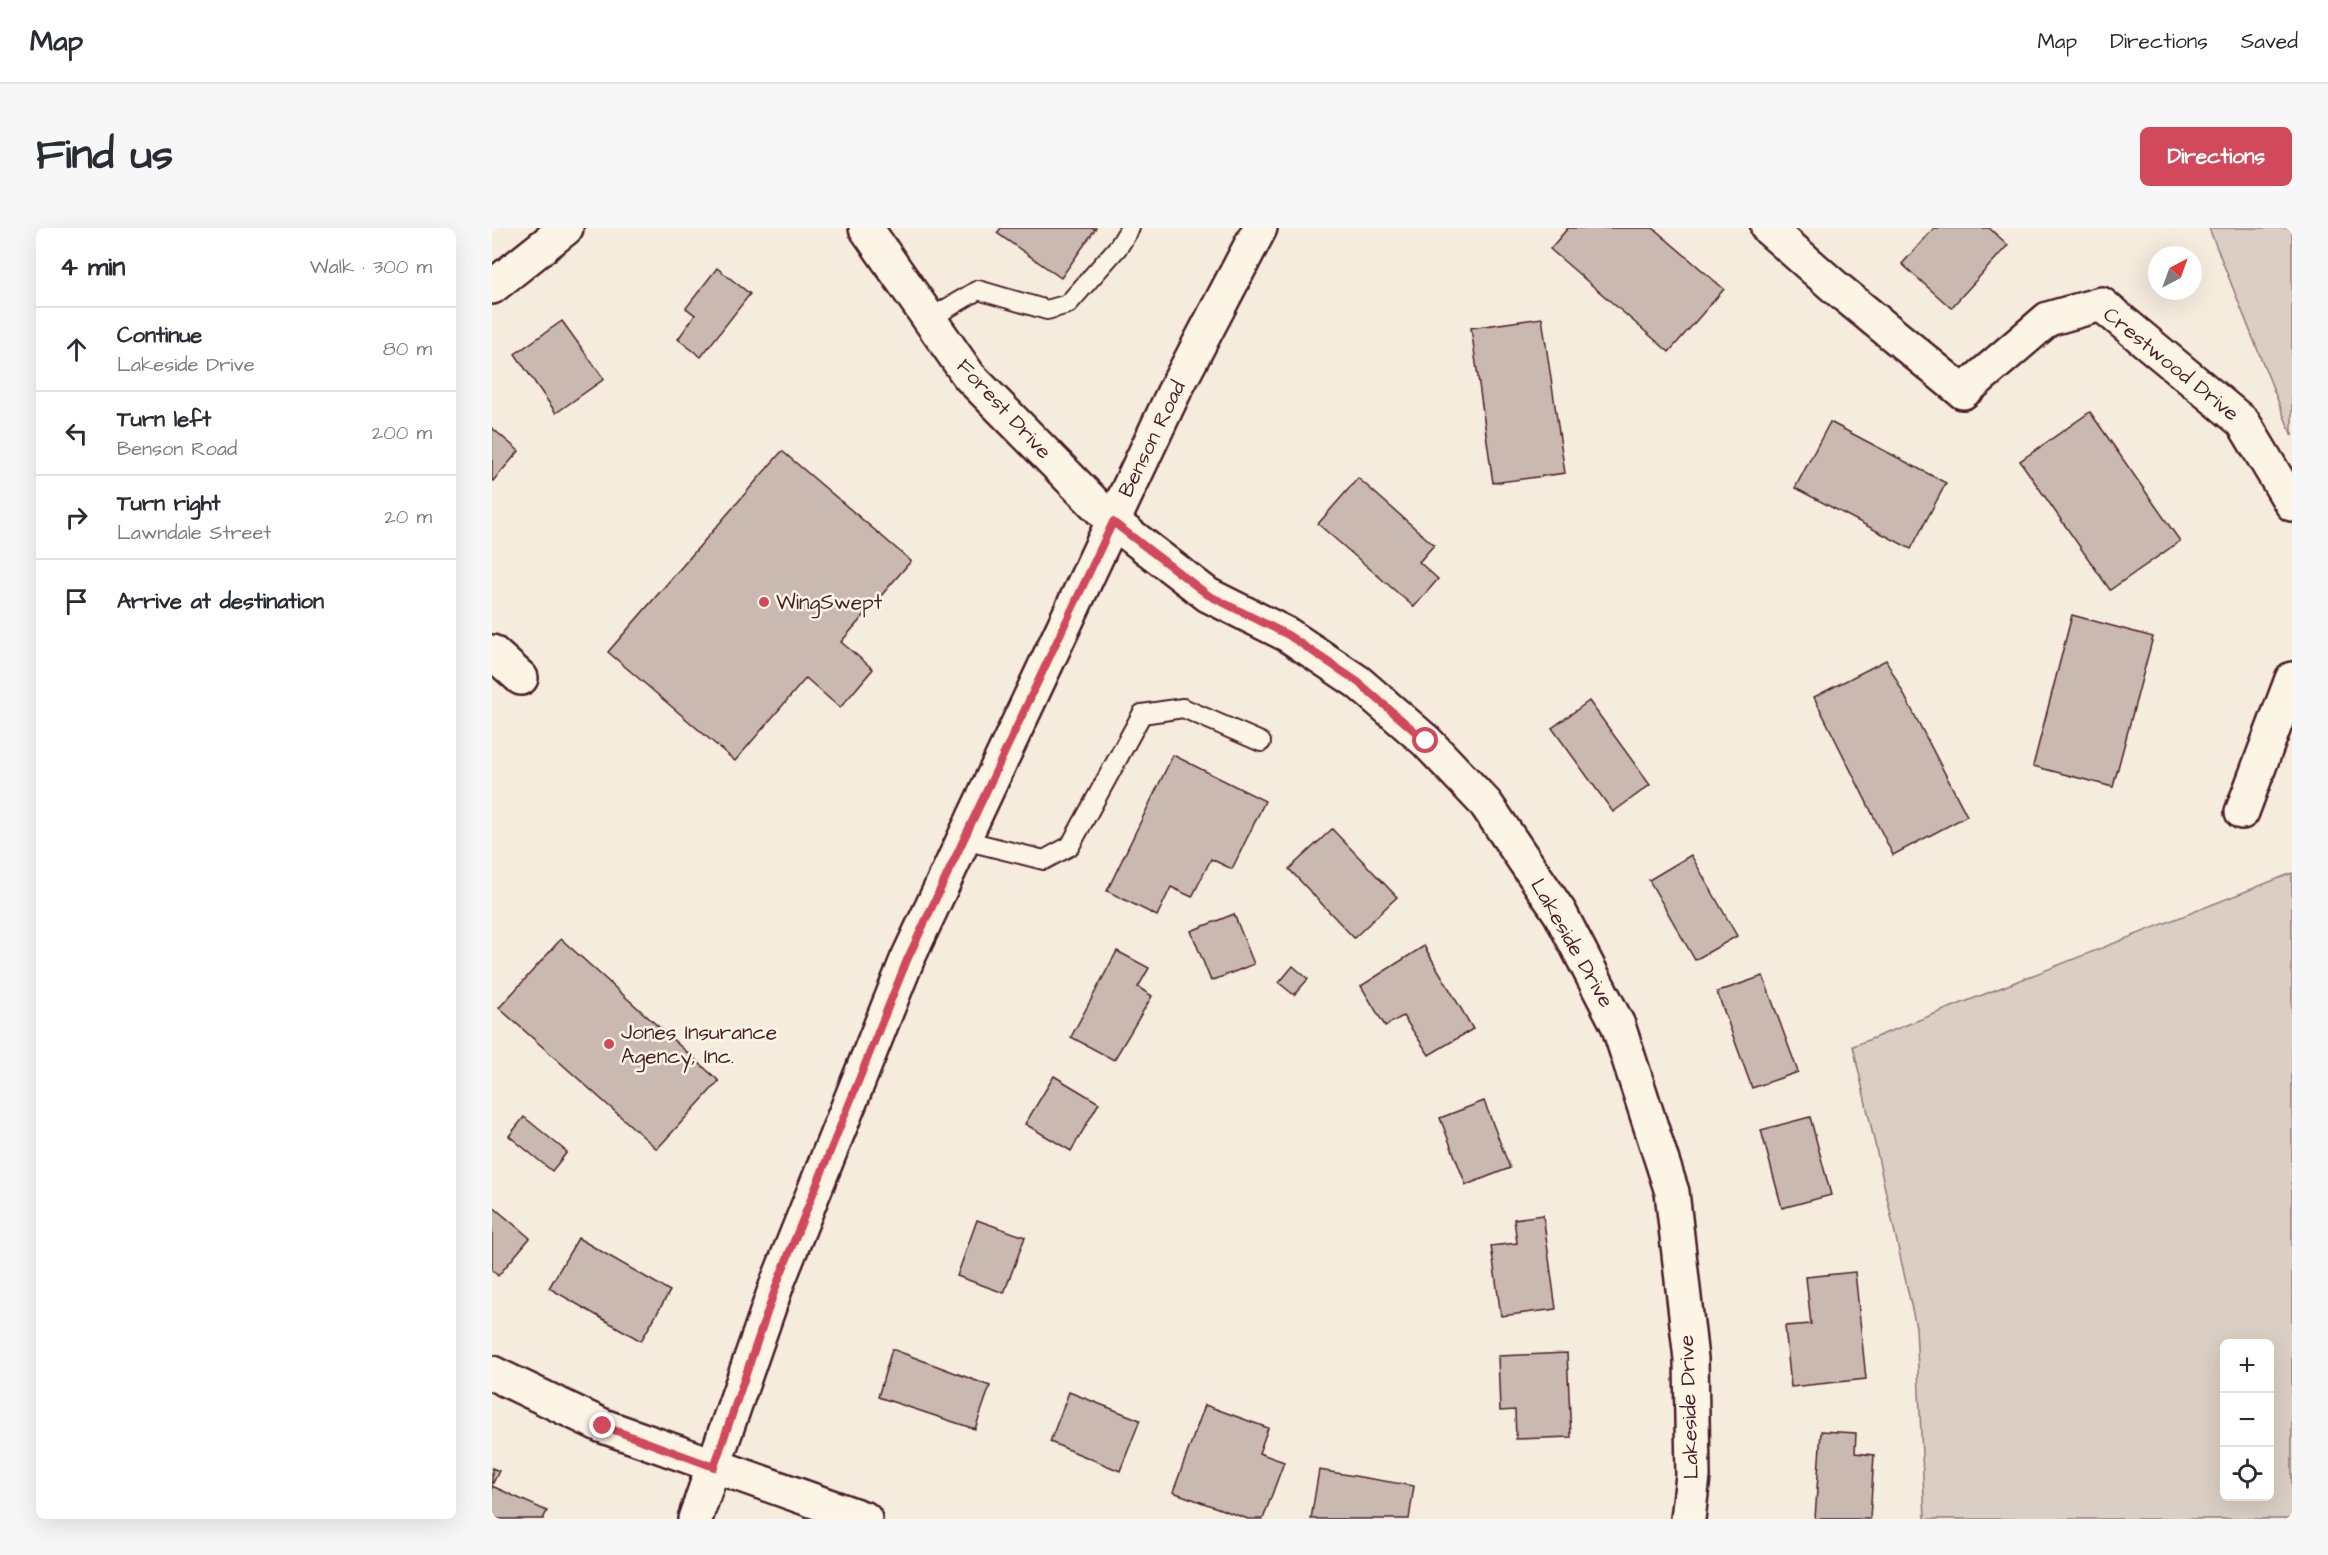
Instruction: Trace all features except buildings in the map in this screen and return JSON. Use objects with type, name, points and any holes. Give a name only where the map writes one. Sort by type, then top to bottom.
[{"type":"street","points":[[492,287],[566,228]]},
{"type":"street","name":"Forest Drive","points":[[866,228],[969,375],[1113,522]]},
{"type":"street","name":"Benson Road","points":[[695,1519],[778,1281],[907,960],[1173,394],[1260,228]]},
{"type":"street","name":"Crestwood Drive","points":[[1768,228],[1835,287],[1963,392],[2048,319],[2101,304],[2243,422],[2292,504]]},
{"type":"street","name":"Lakeside Drive","points":[[1113,522],[1208,595],[1288,635],[1358,682],[1426,741],[1486,804],[1560,913],[1618,1025],[1672,1192],[1691,1359],[1693,1476],[1688,1519]]},
{"type":"street","points":[[492,652],[521,678]]},
{"type":"street","points":[[2242,812],[2292,679]]},
{"type":"street","points":[[492,1373],[603,1426],[865,1519]]},
{"type":"lane","points":[[929,319],[978,290],[1047,310],[1068,304],[1119,246],[1130,228]]},
{"type":"lane","points":[[964,840],[1044,860],[1070,846],[1142,714],[1183,708],[1261,742]]},
{"type":"shaded area","points":[[2209,228],[2292,228],[2292,436]]},
{"type":"shaded area","points":[[2292,873],[2292,1519],[1925,1519],[1916,1327],[1853,1046]]},
{"type":"place","name":"WingSwept","points":[[764,602]]},
{"type":"place","name":"Jones Insurance Agency, Inc.","points":[[609,1044]]},
{"type":"route","points":[[603,1426],[714,1467],[778,1281],[907,960],[1113,522],[1208,595],[1288,635],[1358,682],[1426,741]]}]
